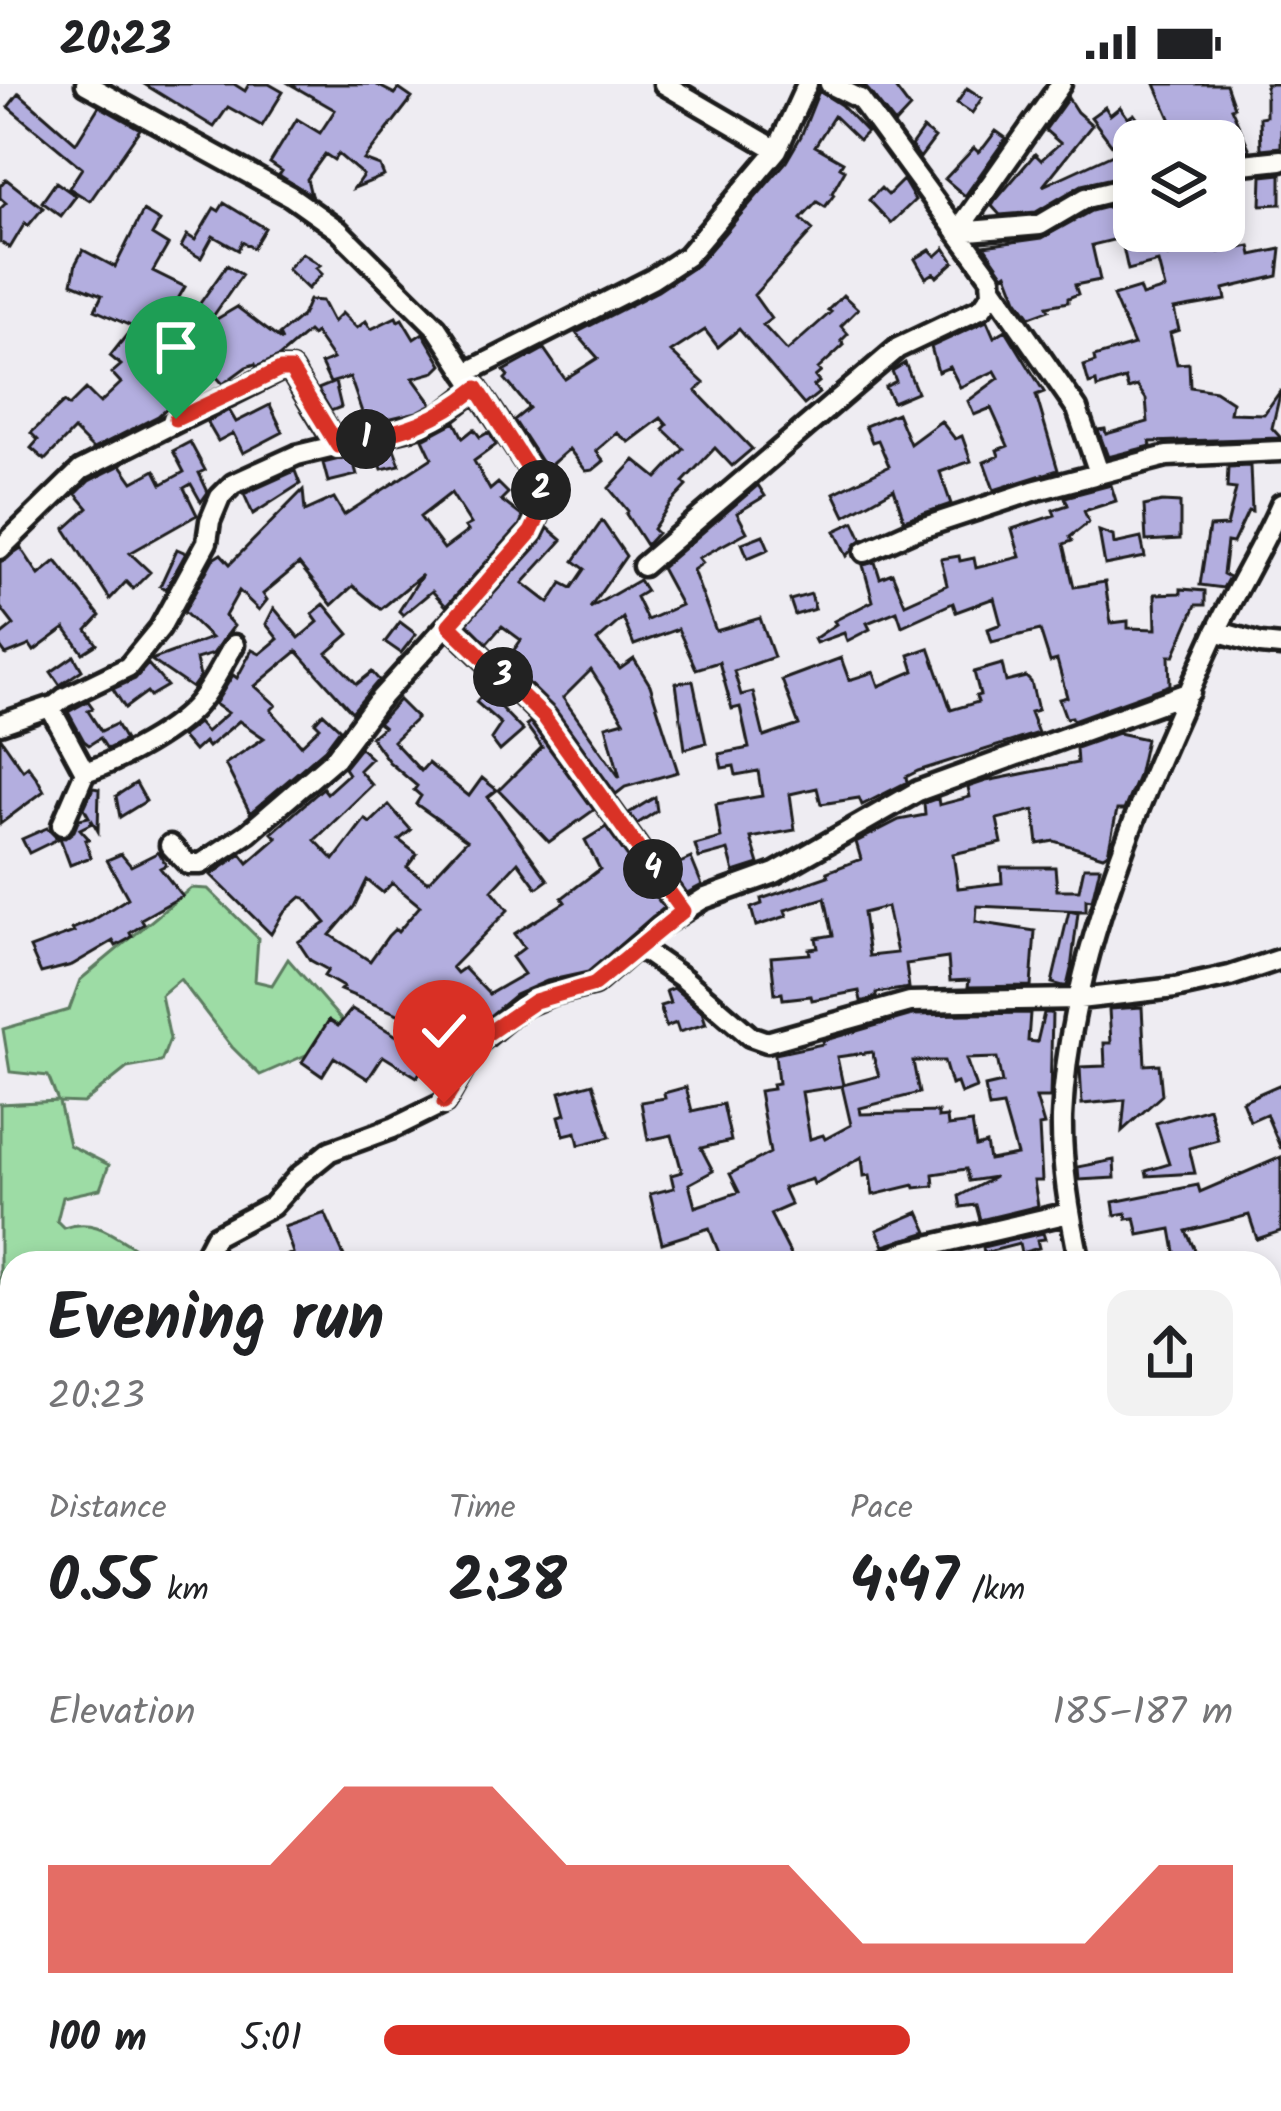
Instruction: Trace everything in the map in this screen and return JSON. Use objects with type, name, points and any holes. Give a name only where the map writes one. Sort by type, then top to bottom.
[{"type":"street","points":[[86,84],[290,196],[338,230],[436,327],[540,487],[544,505],[531,532],[377,702],[335,758],[248,833],[195,866],[170,844]]},
{"type":"street","points":[[664,84],[777,150]]},
{"type":"street","points":[[0,724],[53,706],[117,675],[138,656],[160,628],[208,542],[220,497],[233,484],[297,455],[422,425],[446,412],[471,381],[687,256],[777,150],[807,84]]},
{"type":"street","points":[[830,84],[860,99],[991,278],[993,288],[1077,409],[1099,473]]},
{"type":"street","points":[[957,232],[1061,84]]},
{"type":"street","points":[[1245,164],[1281,160]]},
{"type":"street","points":[[957,232],[1040,225],[1086,198],[1113,191]]},
{"type":"street","points":[[643,566],[898,348],[982,308],[993,288]]},
{"type":"street","points":[[0,549],[81,470],[280,370],[291,370],[300,381],[338,446]]},
{"type":"street","points":[[865,552],[912,530],[1166,456],[1281,451]]},
{"type":"street","points":[[1077,1251],[1069,1213],[1062,1119],[1079,999],[1111,887],[1190,692],[1281,504]]},
{"type":"street","points":[[449,625],[544,717],[683,911]]},
{"type":"street","points":[[1216,632],[1281,646]]},
{"type":"street","points":[[62,825],[85,772],[182,719],[199,702],[234,644]]},
{"type":"street","points":[[207,1251],[215,1236],[272,1206],[330,1151],[434,1111],[444,1103],[478,1043],[521,1007],[594,984],[683,911],[730,886],[775,874],[918,791],[1190,692]]},
{"type":"street","points":[[53,706],[51,712],[85,772]]},
{"type":"street","points":[[638,946],[750,1036],[767,1042],[910,1002],[1079,999],[1174,988],[1281,959]]},
{"type":"street","points":[[907,1251],[1069,1213]]},
{"type":"green space","points":[[191,888],[208,889],[258,938],[255,981],[272,985],[288,959],[343,1022],[340,1040],[260,1075],[180,979],[161,995],[170,1039],[161,1062],[127,1068],[83,1103],[59,1102],[69,1145],[109,1165],[100,1189],[63,1197],[57,1221],[64,1228],[100,1228],[133,1247],[132,1251],[0,1251],[0,1104],[58,1101],[48,1076],[10,1072],[3,1029],[69,1010],[80,980]]},
{"type":"building","points":[[144,84],[234,84],[245,91],[249,84],[269,84],[283,92],[262,126],[228,107],[214,127]]},
{"type":"building","points":[[290,84],[375,84],[395,94],[399,89],[412,98],[364,160],[380,166],[384,176],[354,188],[363,175],[338,154],[334,160],[325,154],[307,179],[311,195],[279,175],[282,171],[270,163],[297,119],[320,133],[335,110]]},
{"type":"building","points":[[863,84],[892,84],[910,108],[895,124]]},
{"type":"building","points":[[1155,84],[1226,84],[1236,120],[1171,120]]},
{"type":"building","points":[[1266,84],[1281,84],[1281,147],[1261,149],[1260,117],[1266,116]]},
{"type":"building","points":[[967,88],[982,98],[972,113],[957,103]]},
{"type":"building","points":[[819,91],[841,105],[867,132],[859,140],[834,116],[815,146],[843,162],[840,167],[845,170],[834,195],[825,207],[817,202],[801,219],[813,230],[754,295],[771,319],[763,325],[787,351],[843,295],[858,309],[841,326],[848,334],[841,341],[844,345],[818,369],[821,372],[815,377],[819,382],[814,386],[819,393],[804,405],[739,329],[718,347],[705,330],[671,352],[704,383],[696,391],[752,449],[732,466],[715,448],[683,482],[687,486],[670,504],[646,545],[609,488],[635,460],[657,478],[684,449],[663,429],[667,425],[661,418],[629,442],[617,433],[596,451],[604,461],[593,470],[586,471],[569,449],[546,469],[514,420],[529,408],[505,379],[504,371],[544,349],[565,379],[598,358],[576,333],[697,265],[786,162]]},
{"type":"building","points":[[19,93],[76,143],[99,106],[140,129],[90,201],[69,188],[82,168],[8,107]]},
{"type":"building","points":[[1068,98],[1092,125],[1043,186],[1113,154],[1113,178],[1082,185],[1036,212],[1000,215],[992,206],[995,201],[1035,154],[1041,160],[1060,143],[1045,130]]},
{"type":"building","points":[[1105,107],[1110,115],[1120,107],[1128,118],[1134,114],[1138,120],[1113,120],[1113,147],[1091,117]]},
{"type":"building","points":[[923,129],[935,138],[920,158],[911,146]]},
{"type":"building","points":[[996,131],[1006,138],[965,196],[945,179]]},
{"type":"building","points":[[1281,174],[1281,204],[1261,205],[1262,176]]},
{"type":"building","points":[[6,179],[43,208],[28,226],[25,223],[10,248],[0,242],[0,209],[6,203],[0,198],[0,186]]},
{"type":"building","points":[[903,180],[915,200],[891,223],[869,200],[881,188],[888,195]]},
{"type":"building","points":[[56,182],[76,196],[61,216],[42,202]]},
{"type":"building","points":[[224,203],[265,228],[253,248],[242,242],[238,250],[213,236],[201,258],[181,247],[187,235],[195,240],[214,208],[219,211]]},
{"type":"building","points":[[1113,205],[1113,240],[1092,245],[1100,280],[1075,285],[1078,294],[1068,302],[1047,306],[1049,310],[1030,317],[1007,273],[984,246],[1042,238],[1091,211]]},
{"type":"building","points":[[143,211],[160,221],[152,235],[168,245],[153,271],[185,287],[161,328],[150,323],[137,343],[185,394],[187,402],[168,407],[93,449],[74,430],[45,460],[31,448],[38,440],[31,433],[86,389],[100,403],[121,383],[112,373],[121,365],[110,356],[133,327],[95,310],[102,295],[72,283],[76,263],[83,250],[115,267]]},
{"type":"building","points":[[1250,246],[1252,255],[1281,249],[1278,276],[1224,289],[1226,300],[1174,309],[1179,330],[1170,333],[1177,364],[1189,363],[1190,387],[1215,391],[1232,402],[1230,413],[1264,414],[1281,390],[1272,428],[1281,438],[1150,442],[1151,446],[1108,457],[1098,430],[1105,429],[1106,434],[1148,422],[1146,399],[1137,386],[1128,389],[1125,379],[1097,388],[1096,382],[1089,384],[1084,366],[1095,362],[1094,357],[1134,345],[1113,296],[1139,288],[1142,296],[1165,289],[1158,262],[1128,270],[1124,252],[1167,252],[1168,256],[1245,252]]},
{"type":"building","points":[[945,248],[954,262],[937,277],[934,273],[926,278],[915,259],[930,250],[936,256]]},
{"type":"building","points":[[302,253],[320,265],[316,268],[322,274],[308,289],[287,269]]},
{"type":"building","points":[[227,265],[242,275],[209,322],[196,309]]},
{"type":"building","points":[[309,300],[322,301],[333,322],[342,313],[357,328],[366,321],[371,329],[396,317],[414,339],[423,333],[442,365],[413,378],[432,404],[366,424],[350,377],[330,383],[321,364],[333,359],[315,333],[308,332],[279,357],[246,367],[223,384],[213,373],[216,370],[206,349],[222,336],[210,323],[237,307],[282,341],[279,335],[302,316]]},
{"type":"building","points":[[987,321],[994,337],[1006,330],[1044,392],[1036,395],[1058,470],[994,490],[984,462],[1008,446],[991,408],[974,415],[968,401],[999,378],[995,371],[960,387],[950,367],[938,372],[931,347]]},
{"type":"building","points":[[905,363],[917,392],[893,402],[885,387],[896,381],[892,371]]},
{"type":"building","points":[[335,382],[341,407],[331,411],[318,389]]},
{"type":"building","points":[[270,405],[283,432],[243,453],[233,433],[218,441],[207,422],[229,410],[236,422]]},
{"type":"building","points":[[897,413],[910,444],[941,421],[955,439],[962,436],[971,461],[940,472],[951,504],[904,520],[894,489],[845,516],[834,493],[889,466],[878,440],[872,442],[865,426]]},
{"type":"building","points":[[455,422],[463,438],[474,429],[480,437],[489,432],[496,445],[474,461],[490,490],[498,483],[508,493],[501,500],[523,517],[446,606],[432,591],[403,615],[399,611],[422,575],[381,609],[353,586],[332,605],[299,564],[263,594],[267,600],[259,610],[239,591],[225,616],[234,626],[213,654],[196,659],[200,677],[192,688],[151,660],[211,638],[184,612],[213,559],[221,554],[230,564],[303,490],[305,511],[334,498],[344,515],[432,458],[423,439]],"holes":[[[451,493],[471,524],[444,549],[420,517]]]},
{"type":"building","points":[[190,442],[205,470],[199,473],[208,492],[201,502],[191,484],[184,488],[197,515],[130,553],[150,572],[133,589],[126,582],[110,599],[65,529],[88,508],[76,494],[89,481],[121,465],[133,482],[155,470],[162,484],[184,472],[173,451]]},
{"type":"building","points":[[393,446],[400,465],[382,469],[375,450]]},
{"type":"building","points":[[352,456],[357,475],[328,482],[323,463]]},
{"type":"building","points":[[1250,466],[1252,512],[1248,511],[1233,543],[1227,542],[1223,574],[1229,577],[1223,588],[1200,585],[1209,527],[1227,526],[1236,489],[1227,488],[1228,467]]},
{"type":"building","points":[[295,471],[300,484],[253,514],[244,494]]},
{"type":"building","points":[[758,485],[765,496],[737,513],[747,532],[699,558],[703,563],[693,570],[716,631],[760,618],[774,657],[734,671],[741,695],[753,692],[764,737],[799,725],[782,680],[841,658],[849,680],[874,672],[879,686],[914,671],[909,655],[929,648],[951,710],[978,702],[974,672],[1002,664],[1006,682],[1026,677],[1038,710],[1030,712],[1038,733],[918,771],[906,777],[907,782],[862,805],[859,798],[821,804],[817,788],[790,794],[795,830],[751,838],[759,864],[734,872],[728,850],[699,858],[695,845],[721,838],[716,804],[762,796],[758,771],[736,775],[734,766],[722,768],[719,754],[749,748],[740,707],[732,709],[719,662],[696,669],[678,629],[634,645],[623,618],[597,641],[620,669],[634,659],[650,685],[678,772],[616,794],[555,709],[506,661],[521,640],[502,626],[487,643],[467,623],[541,542],[548,528],[562,540],[523,583],[549,603],[562,583],[572,588],[585,569],[574,561],[602,521],[626,556],[590,608],[639,580],[646,591],[636,597],[647,620],[681,605],[661,568]],"holes":[[[591,670],[624,721],[606,726],[620,778],[563,698]]]},
{"type":"building","points":[[1111,485],[1116,501],[1084,511],[1089,522],[1064,544],[1074,587],[1105,582],[1111,623],[1128,621],[1128,628],[1156,629],[1155,594],[1205,591],[1205,605],[1196,605],[1174,656],[1169,656],[1170,685],[1073,720],[1066,718],[1059,699],[1067,697],[1057,660],[1050,662],[1040,630],[992,642],[988,629],[1001,624],[994,598],[956,612],[953,603],[902,626],[897,611],[867,623],[870,629],[847,641],[844,633],[816,643],[814,639],[834,621],[873,601],[863,565],[875,562],[880,578],[892,573],[905,604],[947,585],[941,559],[974,558],[976,568],[1020,557],[1012,529],[1055,515],[1053,510],[1068,505],[1065,497]]},
{"type":"building","points":[[1180,503],[1180,539],[1146,541],[1144,506]]},
{"type":"building","points":[[854,522],[862,539],[847,556],[835,531]]},
{"type":"building","points":[[1099,531],[1113,536],[1114,544],[1141,538],[1145,557],[1105,565]]},
{"type":"building","points":[[763,535],[769,549],[748,558],[742,543]]},
{"type":"building","points":[[21,548],[39,575],[56,561],[100,616],[87,630],[97,644],[83,653],[65,628],[34,651],[30,645],[6,655],[0,636],[14,625],[0,607],[0,562]]},
{"type":"building","points":[[177,549],[186,553],[166,589],[160,586]]},
{"type":"building","points":[[811,594],[815,609],[795,615],[790,600]]},
{"type":"building","points":[[324,604],[349,634],[327,653],[357,684],[372,672],[379,680],[352,712],[297,651],[255,686],[276,705],[271,710],[301,745],[320,727],[315,722],[323,713],[340,729],[325,749],[250,813],[225,764],[264,738],[239,721],[208,747],[204,742],[194,751],[181,736],[198,723],[206,732],[228,713],[215,704],[233,675],[237,678],[252,650],[260,654],[278,639],[266,624],[274,608],[299,638],[318,622],[312,614]]},
{"type":"building","points":[[400,622],[416,634],[401,653],[385,642]]},
{"type":"building","points":[[74,656],[82,670],[60,685],[51,672]]},
{"type":"building","points":[[148,664],[167,686],[150,696],[147,692],[125,708],[113,689],[135,679]]},
{"type":"building","points":[[693,681],[706,743],[685,749],[676,683]]},
{"type":"building","points":[[491,685],[505,698],[498,705],[523,731],[500,751],[491,739],[501,724],[476,702]]},
{"type":"building","points":[[399,700],[417,718],[393,741],[421,771],[428,763],[469,796],[482,778],[497,790],[488,797],[548,880],[537,888],[518,862],[492,890],[508,910],[452,967],[457,973],[464,968],[489,994],[524,974],[512,957],[524,948],[514,934],[565,902],[562,898],[600,869],[585,840],[606,827],[664,908],[588,972],[547,981],[515,995],[468,1034],[457,1021],[449,1041],[437,1036],[439,1031],[340,990],[343,987],[324,976],[328,970],[310,960],[298,942],[326,923],[305,898],[283,913],[271,934],[211,875],[241,854],[248,863],[277,838],[272,833],[323,788],[327,793],[348,774],[344,768],[360,748],[371,758],[359,770],[372,785],[315,840],[334,860],[365,819],[370,823],[389,805],[411,830],[399,840],[417,854],[407,867],[428,882],[467,840],[416,804],[421,796],[414,790],[417,786],[389,762],[371,737],[383,727],[378,723]],"holes":[[[367,880],[383,893],[392,883],[420,906],[370,961],[330,935],[354,907]]]},
{"type":"building","points":[[88,701],[93,708],[88,711],[101,731],[116,724],[125,740],[107,749],[100,738],[89,745],[84,741],[68,712]]},
{"type":"building","points":[[530,722],[594,810],[549,842],[499,790],[542,747],[526,725]]},
{"type":"building","points":[[1118,733],[1146,739],[1138,776],[1124,810],[1117,810],[1108,853],[1103,856],[1054,841],[1038,844],[1034,810],[997,819],[1002,843],[953,854],[958,888],[1002,883],[1001,867],[1055,867],[1057,890],[1079,890],[1084,867],[1100,867],[1092,900],[1086,899],[1086,911],[977,906],[976,922],[1035,931],[1031,986],[968,987],[969,980],[950,981],[948,958],[906,964],[909,988],[876,993],[865,1001],[859,991],[812,1000],[811,996],[783,999],[782,993],[775,994],[771,957],[810,954],[809,949],[818,948],[816,938],[833,935],[825,898],[785,910],[787,916],[756,926],[751,908],[762,904],[761,899],[861,859],[856,842],[899,820],[925,815],[924,803],[938,798],[939,805],[970,797],[968,787],[986,781],[1077,763],[1076,748]],"holes":[[[887,907],[897,953],[869,956],[863,913]]]},
{"type":"building","points":[[0,737],[44,791],[0,824]]},
{"type":"building","points":[[136,783],[146,801],[120,817],[116,796]]},
{"type":"building","points":[[93,788],[99,789],[98,831],[91,819],[92,823],[80,829],[89,839],[85,840],[91,857],[70,865],[60,838],[29,853],[22,839],[47,828],[65,838],[79,819],[89,817],[84,808]]},
{"type":"building","points":[[655,797],[657,811],[637,824],[629,813]]},
{"type":"building","points":[[159,852],[166,865],[160,868],[182,896],[141,919],[144,924],[130,933],[132,937],[116,946],[113,941],[72,965],[41,973],[30,948],[74,932],[72,929],[128,898],[107,860],[121,854],[131,866]]},
{"type":"building","points":[[691,858],[702,885],[687,893],[669,868]]},
{"type":"building","points":[[1069,911],[1078,913],[1071,969],[1067,986],[1063,986],[1052,983]]},
{"type":"building","points":[[674,988],[702,1012],[706,1024],[679,1032],[676,1023],[666,1027],[660,1006],[670,1003],[666,991]]},
{"type":"building","points":[[1142,1007],[1145,1065],[1159,1064],[1162,1095],[1122,1131],[1125,1100],[1082,1104],[1080,1067],[1105,1066],[1104,1043],[1111,1043],[1109,1009]]},
{"type":"building","points":[[352,1009],[430,1056],[417,1077],[383,1056],[368,1079],[334,1057],[322,1076],[302,1062],[329,1020],[338,1026]]},
{"type":"building","points":[[1030,1013],[1028,1041],[1037,1042],[1044,1013],[1052,1013],[1050,1098],[1036,1098],[1044,1125],[1039,1126],[1042,1181],[1034,1181],[1038,1206],[980,1220],[976,1205],[961,1207],[959,1196],[995,1177],[969,1181],[966,1169],[933,1174],[934,1186],[914,1185],[873,1195],[862,1157],[814,1184],[812,1179],[783,1188],[791,1205],[770,1214],[789,1251],[718,1251],[709,1228],[662,1243],[650,1194],[674,1188],[671,1175],[682,1172],[672,1135],[648,1140],[641,1102],[665,1098],[664,1093],[686,1087],[692,1111],[723,1104],[731,1141],[701,1148],[713,1171],[689,1184],[695,1207],[739,1192],[730,1174],[770,1153],[759,1091],[778,1083],[775,1054],[912,1015]],"holes":[[[872,1052],[879,1076],[843,1085],[837,1057]],[[997,1058],[1002,1083],[985,1087],[989,1108],[1003,1106],[1017,1155],[989,1160],[986,1144],[976,1147],[972,1123],[948,1126],[947,1117],[938,1118],[938,1112],[861,1114],[860,1108],[919,1093],[913,1061],[944,1061],[951,1085],[957,1083],[961,1094],[976,1088],[966,1059]],[[842,1086],[851,1125],[825,1139],[823,1135],[810,1139],[802,1092]]]},
{"type":"building","points":[[593,1083],[610,1137],[579,1145],[576,1132],[564,1135],[559,1116],[566,1114],[560,1092]]},
{"type":"building","points":[[1281,1084],[1281,1149],[1266,1114],[1250,1121],[1242,1101]]},
{"type":"building","points":[[1209,1108],[1218,1140],[1189,1148],[1195,1173],[1147,1176],[1146,1171],[1169,1164],[1156,1123]]},
{"type":"building","points":[[1281,1157],[1281,1231],[1257,1239],[1249,1215],[1186,1231],[1195,1251],[1175,1251],[1171,1229],[1139,1235],[1135,1218],[1127,1219],[1126,1213],[1115,1215],[1113,1202],[1198,1185],[1200,1192]]},
{"type":"building","points":[[1114,1160],[1115,1178],[1079,1180],[1078,1167]]},
{"type":"building","points":[[919,1212],[928,1232],[884,1246],[877,1230]]},
{"type":"building","points":[[325,1213],[342,1251],[292,1251],[284,1227]]},
{"type":"building","points":[[1043,1233],[1045,1239],[1037,1240],[1039,1248],[1028,1251],[1021,1251],[1019,1244],[992,1251],[983,1247]]},
{"type":"route","points":[[176,419],[280,370],[291,370],[338,446],[422,425],[477,388],[540,487],[544,505],[531,532],[449,625],[544,717],[683,911],[594,984],[521,1007],[484,1036],[444,1103]]}]
